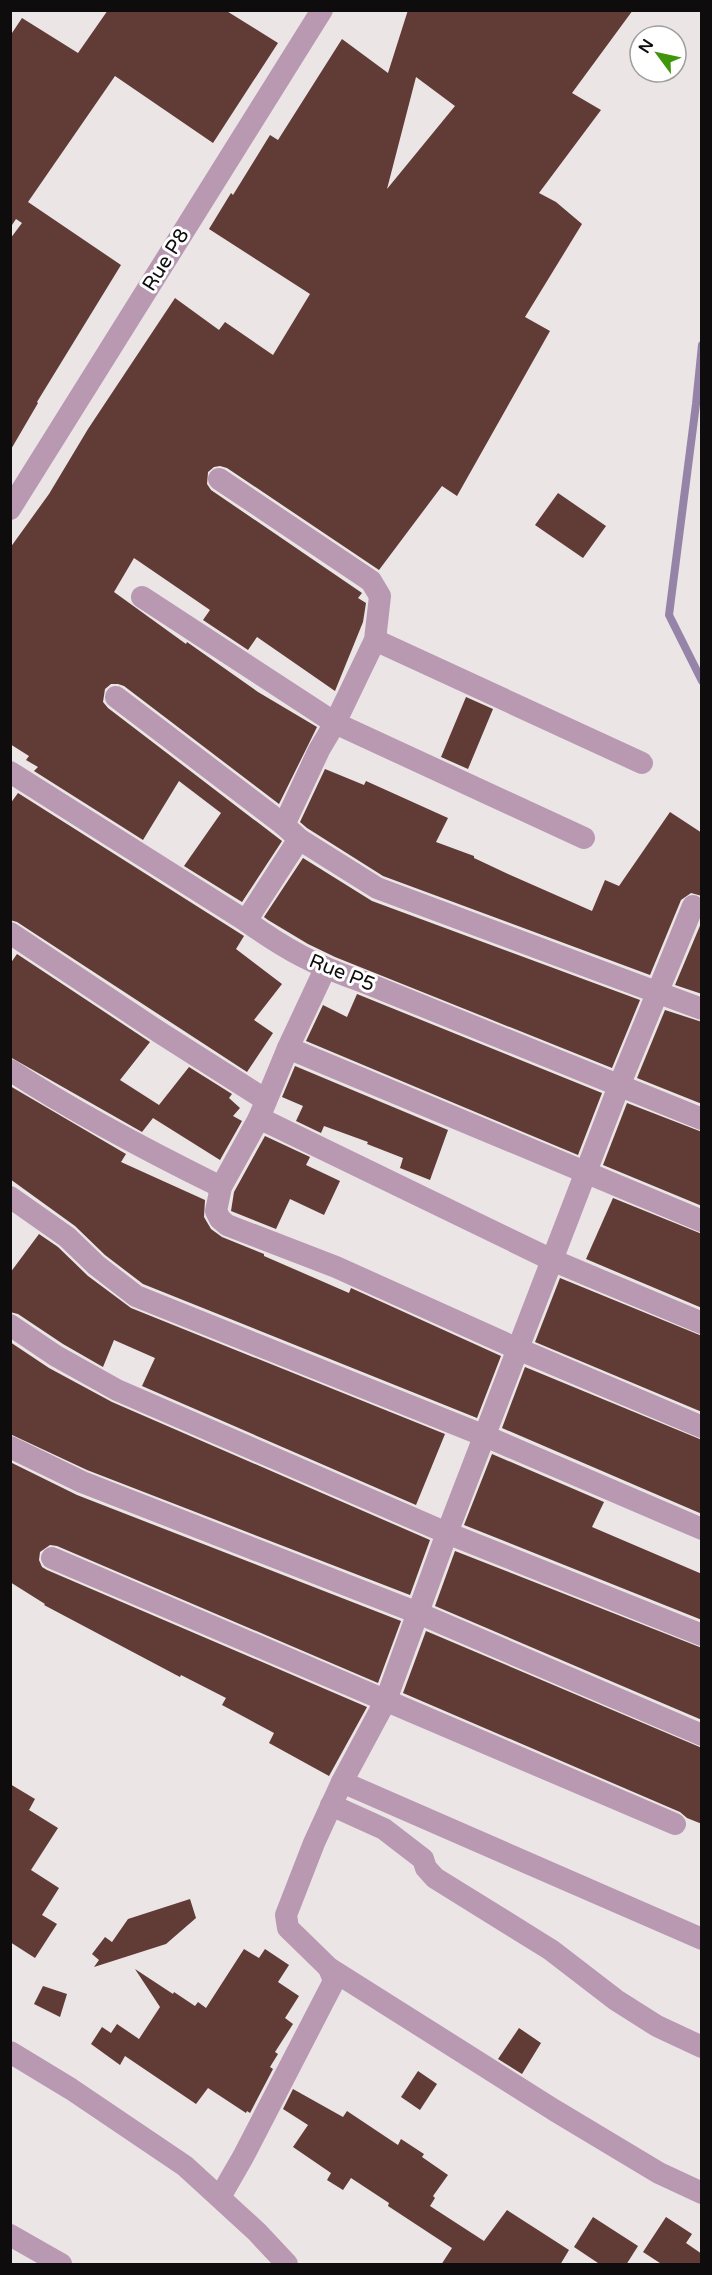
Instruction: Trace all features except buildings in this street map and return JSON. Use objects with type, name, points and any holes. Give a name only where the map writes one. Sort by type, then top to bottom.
[{"type":"street","name":"Rue P8","points":[[10,509],[322,10]]},
{"type":"street","points":[[219,479],[370,581],[380,596],[375,640],[335,723],[319,750],[291,832],[246,921]]},
{"type":"street","points":[[142,597],[335,723],[584,838]]},
{"type":"street","points":[[375,640],[642,763]]},
{"type":"street","points":[[116,697],[291,832],[377,888],[702,1009]]},
{"type":"street","name":"Rue P5","points":[[10,772],[246,921],[282,947],[325,969],[361,981],[702,1119]]},
{"type":"street","points":[[693,906],[619,1086],[447,1533],[386,1700],[342,1782],[314,1843],[286,1915],[288,1928],[329,1968],[563,2116],[659,2173],[702,2193]]},
{"type":"street","points":[[10,933],[159,1032],[262,1109],[552,1260],[702,1323]]},
{"type":"street","points":[[325,969],[262,1109],[221,1187],[216,1211],[220,1219],[227,1225],[336,1267],[518,1349],[702,1427]]},
{"type":"street","points":[[288,1048],[702,1221]]},
{"type":"street","points":[[10,1070],[147,1151],[221,1187]]},
{"type":"street","points":[[10,1197],[67,1237],[96,1265],[136,1296],[485,1436],[702,1529]]},
{"type":"street","points":[[10,1325],[56,1356],[117,1390],[447,1533],[702,1635]]},
{"type":"street","points":[[10,1447],[82,1482],[418,1613],[702,1735]]},
{"type":"street","points":[[52,1558],[675,1824]]},
{"type":"street","points":[[342,1782],[702,1939]]},
{"type":"street","points":[[332,1805],[384,1829],[423,1859],[426,1868],[435,1878],[551,1950],[616,2000],[657,2026],[702,2047]]},
{"type":"street","points":[[219,2197],[326,2000],[334,1981],[329,1968]]},
{"type":"street","points":[[10,2052],[185,2166],[257,2232],[287,2265]]},
{"type":"street","points":[[10,2235],[61,2265]]},
{"type":"waterway","points":[[702,345],[669,615],[702,681]]}]
